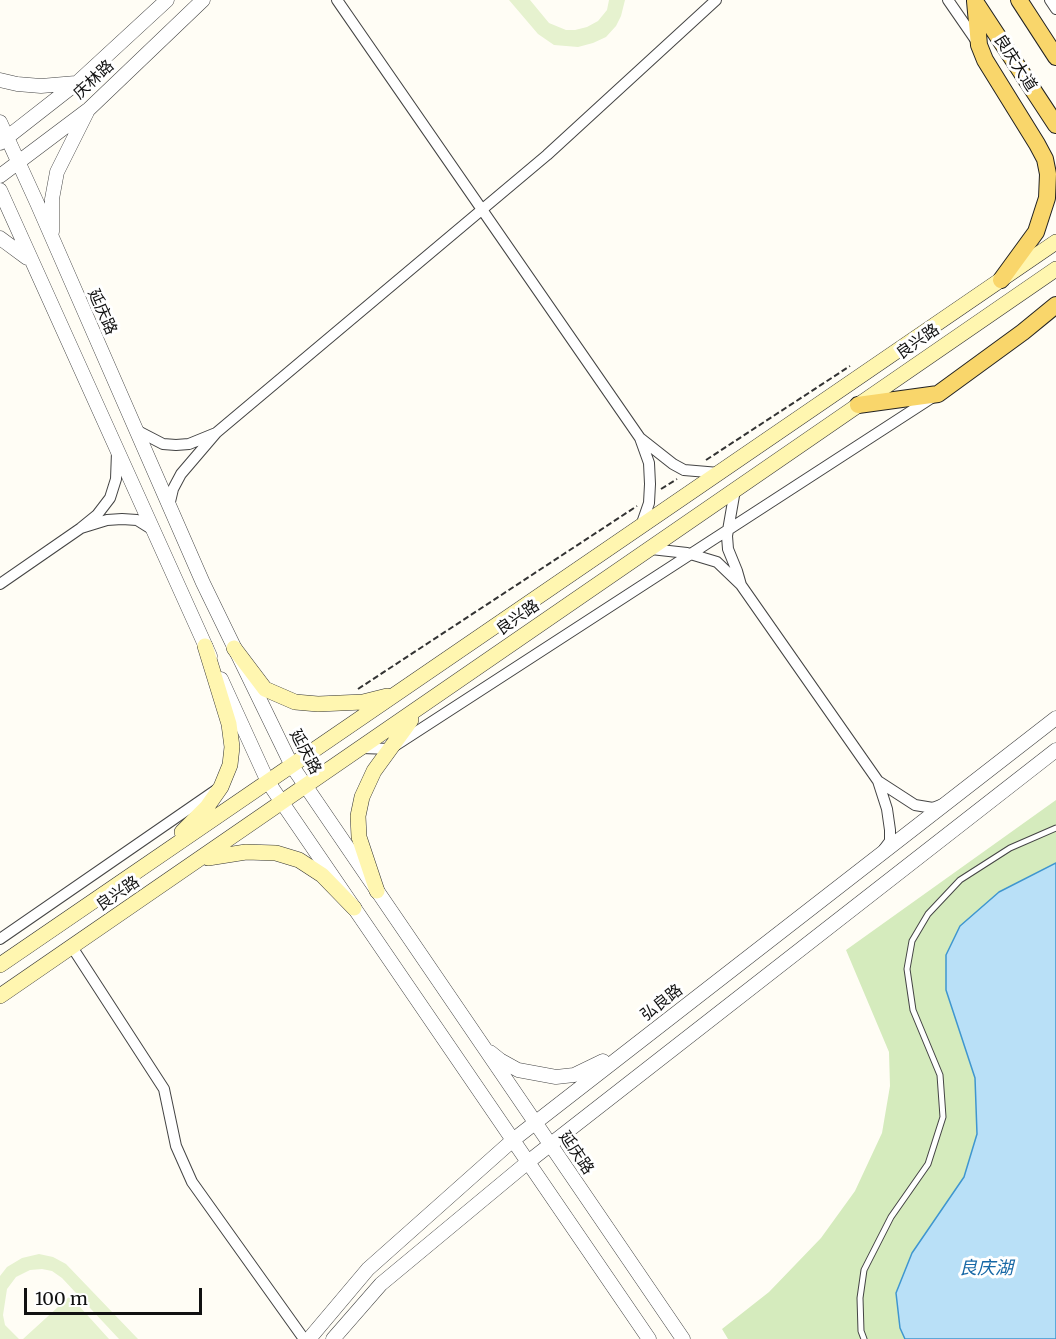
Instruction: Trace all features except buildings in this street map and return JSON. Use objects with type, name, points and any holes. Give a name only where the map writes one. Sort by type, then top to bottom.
[{"type":"main road","points":[[974,0],[979,45],[985,60],[1045,159],[1048,174],[1047,198],[1036,232],[1000,280]]},
{"type":"main road","name":"良庆大道","points":[[974,0],[1056,125]]},
{"type":"main road","points":[[1019,0],[1056,57]]},
{"type":"main road","name":"良兴路","points":[[0,965],[1056,242]]},
{"type":"main road","name":"良兴路","points":[[0,996],[1056,269]]},
{"type":"main road","points":[[858,405],[938,394],[1023,332],[1056,304]]},
{"type":"main road","points":[[149,863],[207,807],[221,787],[230,765],[232,747],[229,724],[205,646]]},
{"type":"main road","points":[[234,648],[265,689],[295,702],[318,704],[363,702],[398,693]]},
{"type":"main road","points":[[377,891],[359,837],[358,816],[366,788],[374,771],[420,708]]},
{"type":"main road","points":[[196,862],[220,855],[246,852],[276,853],[291,857],[322,875],[354,908]]},
{"type":"street","name":"庆林路","points":[[4,141],[78,82],[167,0]]},
{"type":"street","name":"庆林路","points":[[0,176],[89,109],[203,0]]},
{"type":"street","points":[[337,0],[640,438],[649,463],[650,484],[649,503],[641,526]]},
{"type":"street","points":[[169,506],[173,489],[181,474],[216,433],[547,155],[716,0]]},
{"type":"street","points":[[948,0],[979,45]]},
{"type":"street","points":[[1050,0],[1056,9]]},
{"type":"street","points":[[0,80],[41,86],[78,82]]},
{"type":"street","points":[[52,237],[52,199],[57,172],[89,109]]},
{"type":"street","name":"延庆路","points":[[0,122],[4,141],[18,161],[203,583],[292,766],[683,1339]]},
{"type":"street","points":[[0,190],[268,782],[649,1339]]},
{"type":"street","points":[[0,238],[32,262]]},
{"type":"street","points":[[362,748],[390,749],[938,394]]},
{"type":"street","points":[[136,430],[163,444],[176,445],[195,442],[216,433]]},
{"type":"street","points":[[640,438],[684,470],[719,472]]},
{"type":"street","points":[[0,584],[97,515],[110,498],[116,479],[117,452]]},
{"type":"street","points":[[735,490],[728,530],[728,549],[741,585]]},
{"type":"street","points":[[81,528],[107,520],[122,519],[136,520],[153,530]]},
{"type":"street","points":[[651,549],[691,554],[717,562],[741,585],[879,781],[890,830],[890,841],[881,854]]},
{"type":"street","name":"弘良路","points":[[309,1339],[368,1269],[513,1140],[1056,718]]},
{"type":"street","points":[[333,1339],[381,1284],[528,1162],[1056,750]]},
{"type":"street","points":[[879,781],[915,805],[933,807],[946,803]]},
{"type":"street","points":[[0,939],[221,787]]},
{"type":"street","points":[[72,947],[164,1089],[176,1146],[192,1182],[303,1339]]},
{"type":"street","points":[[481,1044],[500,1060],[518,1070],[556,1077],[573,1075],[590,1069],[644,1038]]},
{"type":"lane","points":[[864,1339],[861,1331],[860,1298],[864,1270],[891,1217],[927,1164],[943,1117],[940,1075],[913,1010],[907,969],[912,941],[928,914],[960,880],[1010,848],[1056,828]]},
{"type":"green space","points":[[509,0],[530,0],[549,23],[566,30],[575,30],[598,21],[607,10],[609,0],[625,0],[616,26],[606,37],[578,47],[554,45],[538,34]]},
{"type":"green space","points":[[1056,800],[1056,1339],[728,1339],[722,1329],[769,1292],[821,1238],[855,1191],[882,1133],[890,1086],[889,1052],[846,950]]},
{"type":"green space","points":[[39,1254],[53,1257],[66,1264],[138,1339],[119,1339],[62,1278],[52,1271],[42,1269],[30,1270],[16,1277],[7,1289],[3,1315],[5,1325],[19,1339],[0,1339],[0,1276],[7,1267],[22,1258]]},
{"type":"green space","points":[[70,1296],[109,1339],[23,1339],[46,1318]]},
{"type":"water","name":"良庆湖","points":[[1056,863],[1056,1339],[905,1339],[900,1328],[896,1293],[912,1253],[964,1177],[977,1134],[975,1078],[946,990],[946,955],[960,926],[999,892]]}]
